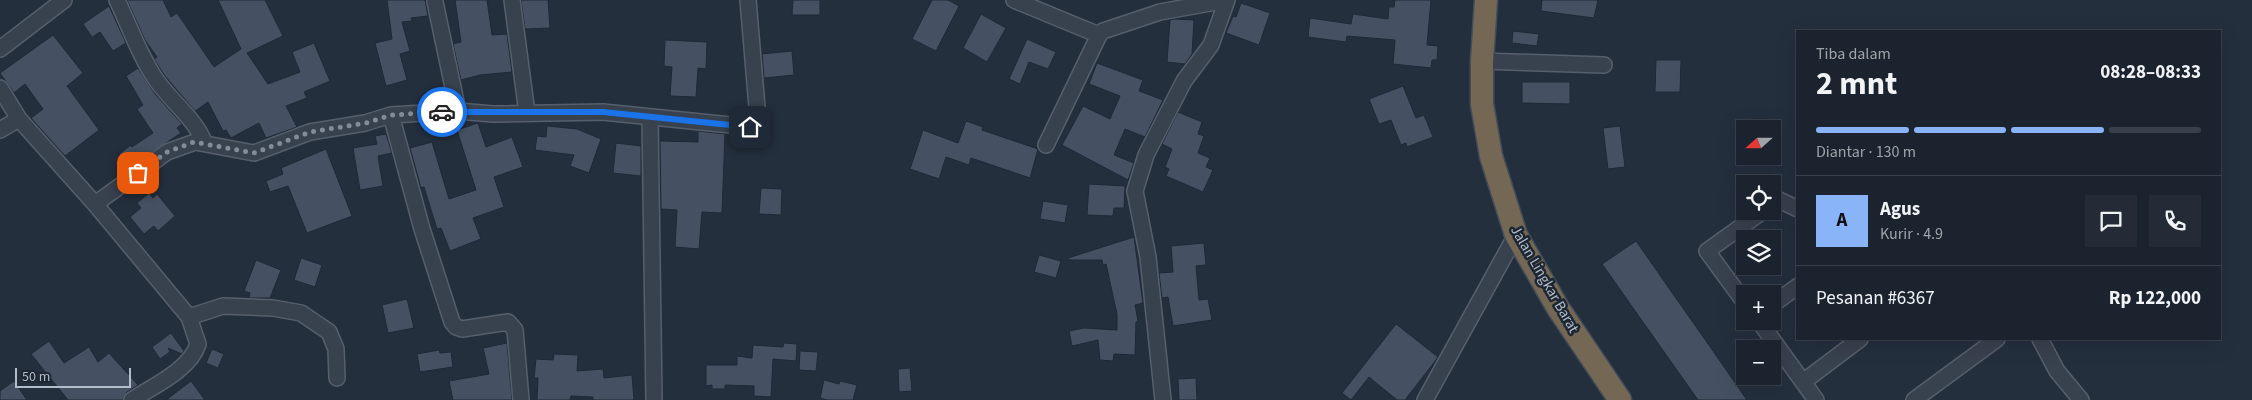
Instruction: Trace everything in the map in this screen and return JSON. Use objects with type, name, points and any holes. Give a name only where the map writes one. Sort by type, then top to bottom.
[{"type":"highway","name":"Jalan Lingkar Barat","points":[[1486,0],[1482,61],[1482,104],[1492,156],[1516,235],[1558,308],[1620,400]]},
{"type":"street","points":[[0,49],[64,0]]},
{"type":"street","points":[[117,0],[148,67],[157,82],[197,128],[204,142]]},
{"type":"street","points":[[512,0],[527,113]]},
{"type":"street","points":[[96,204],[167,152],[194,142],[204,142],[216,147],[254,153],[310,132],[366,123],[391,115],[458,111],[493,114],[603,112],[747,128],[758,120],[748,0]]},
{"type":"street","points":[[1014,0],[1099,35]]},
{"type":"street","points":[[1046,145],[1099,35],[1111,27],[1160,12],[1227,0],[1212,45],[1184,81],[1146,155],[1135,191],[1148,257],[1163,400]]},
{"type":"street","points":[[435,2],[458,111]]},
{"type":"street","points":[[1482,61],[1604,65]]},
{"type":"street","points":[[0,88],[19,118],[96,204],[189,317],[198,344],[193,354],[179,368],[132,400]]},
{"type":"street","points":[[391,115],[422,229],[452,322],[456,327],[462,329],[508,322],[512,325],[515,330],[521,400]]},
{"type":"street","points":[[0,130],[19,118]]},
{"type":"street","points":[[650,118],[654,400]]},
{"type":"street","points":[[1781,201],[1796,208]]},
{"type":"street","points":[[1736,291],[1707,251],[1750,220]]},
{"type":"street","points":[[1425,400],[1516,235]]},
{"type":"street","points":[[1781,298],[1796,287]]},
{"type":"street","points":[[189,317],[223,306],[273,308],[301,312],[329,332],[336,348],[337,378]]},
{"type":"street","points":[[1765,330],[1816,400]]},
{"type":"street","points":[[1803,382],[1859,340]]},
{"type":"street","points":[[1914,400],[1996,340]]},
{"type":"street","points":[[2041,340],[2057,371],[2081,400]]},
{"type":"building","points":[[127,0],[163,0],[171,17],[177,13],[214,67],[241,49],[218,0],[265,0],[283,36],[247,53],[268,84],[300,72],[292,52],[314,43],[330,81],[304,92],[307,98],[286,106],[297,127],[266,138],[259,123],[231,138],[226,130],[223,131],[208,102],[195,111],[165,76],[154,59],[157,57],[145,40]]},
{"type":"building","points":[[387,0],[425,0],[428,16],[411,18],[412,21],[402,22],[410,51],[400,54],[407,80],[386,86],[375,43],[392,39]]},
{"type":"building","points":[[455,0],[487,0],[492,35],[507,34],[512,72],[480,75],[461,80],[453,44],[461,42]]},
{"type":"building","points":[[521,0],[548,0],[550,28],[525,29]]},
{"type":"building","points":[[793,0],[820,0],[820,15],[792,15]]},
{"type":"building","points":[[932,0],[948,0],[959,6],[936,51],[912,39]]},
{"type":"building","points":[[1395,0],[1431,0],[1427,45],[1438,46],[1437,60],[1432,60],[1431,68],[1393,64],[1395,40],[1347,36],[1346,42],[1308,37],[1310,18],[1351,24],[1353,14],[1388,19],[1389,7],[1394,7]]},
{"type":"building","points":[[1542,0],[1598,0],[1594,18],[1541,11]]},
{"type":"building","points":[[1241,3],[1270,13],[1259,45],[1226,33],[1233,16],[1236,17]]},
{"type":"building","points":[[109,6],[126,43],[113,51],[100,32],[92,37],[83,24]]},
{"type":"building","points":[[981,14],[1006,28],[987,62],[963,48]]},
{"type":"building","points":[[1170,20],[1194,20],[1192,54],[1185,64],[1167,62]]},
{"type":"building","points":[[1513,31],[1539,34],[1537,46],[1512,43]]},
{"type":"building","points":[[53,35],[83,73],[67,86],[99,130],[65,156],[31,118],[43,109],[25,84],[14,93],[0,73]]},
{"type":"building","points":[[1027,39],[1056,52],[1048,69],[1029,62],[1020,84],[1009,79]]},
{"type":"building","points":[[665,40],[707,42],[706,69],[698,68],[696,97],[670,96],[672,67],[664,66]]},
{"type":"building","points":[[792,51],[794,75],[764,78],[762,54]]},
{"type":"building","points":[[1656,60],[1681,60],[1680,92],[1655,92]]},
{"type":"building","points":[[1097,63],[1143,80],[1139,91],[1163,100],[1145,137],[1125,129],[1114,155],[1134,163],[1128,180],[1062,145],[1083,106],[1110,119],[1120,96],[1089,84]]},
{"type":"building","points":[[138,68],[155,94],[182,124],[177,128],[181,133],[130,167],[119,154],[153,133],[137,109],[143,105],[126,76]]},
{"type":"building","points":[[1522,82],[1570,82],[1570,104],[1522,103]]},
{"type":"building","points":[[1403,86],[1416,118],[1424,115],[1433,137],[1407,147],[1406,143],[1401,145],[1391,120],[1379,124],[1369,99]]},
{"type":"building","points":[[1178,112],[1202,122],[1198,134],[1204,136],[1198,153],[1210,158],[1206,167],[1213,170],[1203,192],[1166,176],[1169,169],[1165,167],[1172,149],[1162,144]]},
{"type":"building","points":[[966,121],[983,127],[982,130],[1038,149],[1030,178],[971,158],[969,165],[946,157],[939,179],[910,169],[923,130],[958,143]]},
{"type":"building","points":[[478,123],[486,147],[512,137],[523,167],[494,177],[504,207],[473,218],[481,239],[450,251],[441,228],[437,229],[424,187],[421,188],[410,148],[432,142],[449,199],[476,190],[457,130]]},
{"type":"building","points":[[547,126],[577,129],[601,139],[589,173],[570,166],[574,155],[535,150],[537,136],[546,137]]},
{"type":"building","points":[[1620,126],[1625,167],[1608,169],[1603,128]]},
{"type":"building","points":[[698,131],[725,134],[722,213],[702,212],[699,249],[675,247],[677,210],[661,209],[660,141],[698,142]]},
{"type":"building","points":[[386,134],[392,153],[378,156],[383,186],[360,190],[353,148],[377,144],[375,136]]},
{"type":"building","points":[[616,143],[641,146],[641,176],[613,173]]},
{"type":"building","points":[[326,149],[352,216],[307,233],[288,186],[270,192],[266,181],[283,174],[281,168]]},
{"type":"building","points":[[1089,184],[1125,186],[1124,208],[1114,208],[1113,216],[1087,215]]},
{"type":"building","points":[[761,188],[782,189],[781,215],[759,214]]},
{"type":"building","points":[[149,193],[153,198],[157,194],[175,216],[158,231],[154,226],[144,234],[130,217],[141,208],[137,203]]},
{"type":"building","points":[[1043,201],[1068,205],[1065,223],[1040,219]]},
{"type":"building","points":[[1134,237],[1143,303],[1135,305],[1138,321],[1136,322],[1135,355],[1114,354],[1113,361],[1100,360],[1098,340],[1072,346],[1069,331],[1084,328],[1117,330],[1117,314],[1106,264],[1103,265],[1102,260],[1069,260],[1068,258]]},
{"type":"building","points":[[1636,241],[1747,400],[1698,400],[1602,264]]},
{"type":"building","points":[[1204,243],[1206,265],[1196,266],[1199,300],[1208,299],[1212,320],[1173,326],[1168,297],[1162,298],[1159,273],[1173,272],[1171,246]]},
{"type":"building","points":[[1039,255],[1061,261],[1056,278],[1034,272]]},
{"type":"building","points":[[301,258],[322,265],[315,287],[294,280]]},
{"type":"building","points":[[256,260],[281,270],[270,298],[249,298],[250,293],[244,291]]},
{"type":"building","points":[[407,299],[414,328],[388,333],[382,305]]},
{"type":"building","points":[[1396,324],[1438,357],[1405,400],[1397,400],[1369,377],[1351,400],[1342,393]]},
{"type":"building","points":[[171,333],[184,351],[182,354],[168,348],[170,352],[160,359],[152,347]]},
{"type":"building","points":[[49,341],[64,363],[89,347],[98,362],[109,353],[138,385],[127,392],[123,400],[68,400],[31,354]]},
{"type":"building","points":[[507,343],[512,400],[453,400],[449,381],[489,374],[483,348]]},
{"type":"building","points":[[784,343],[797,344],[796,361],[773,359],[771,397],[754,396],[754,386],[725,385],[725,389],[712,389],[712,385],[706,386],[706,365],[737,365],[737,356],[752,358],[753,345],[783,347]]},
{"type":"building","points":[[212,349],[224,354],[218,368],[206,363]]},
{"type":"building","points":[[439,350],[440,353],[451,352],[453,367],[420,372],[417,354]]},
{"type":"building","points":[[800,351],[818,352],[816,371],[799,370]]},
{"type":"building","points":[[554,354],[578,355],[577,371],[603,369],[604,378],[632,375],[634,400],[593,400],[593,397],[571,396],[570,400],[537,400],[538,378],[534,378],[536,359],[553,360]]},
{"type":"building","points":[[910,368],[912,391],[899,392],[898,369]]},
{"type":"building","points":[[1196,378],[1197,400],[1179,400],[1178,379]]},
{"type":"building","points":[[824,380],[839,384],[840,381],[857,385],[853,400],[827,400],[820,398]]},
{"type":"building","points":[[14,381],[27,400],[0,400],[0,391]]},
{"type":"building","points":[[191,381],[205,400],[166,400]]},
{"type":"way so far","points":[[138,173],[167,152],[194,142],[204,142],[216,147],[254,153],[310,132],[366,123],[391,115],[442,112]]},
{"type":"route","points":[[442,112],[458,111],[493,114],[603,112],[735,127],[750,127]]}]
